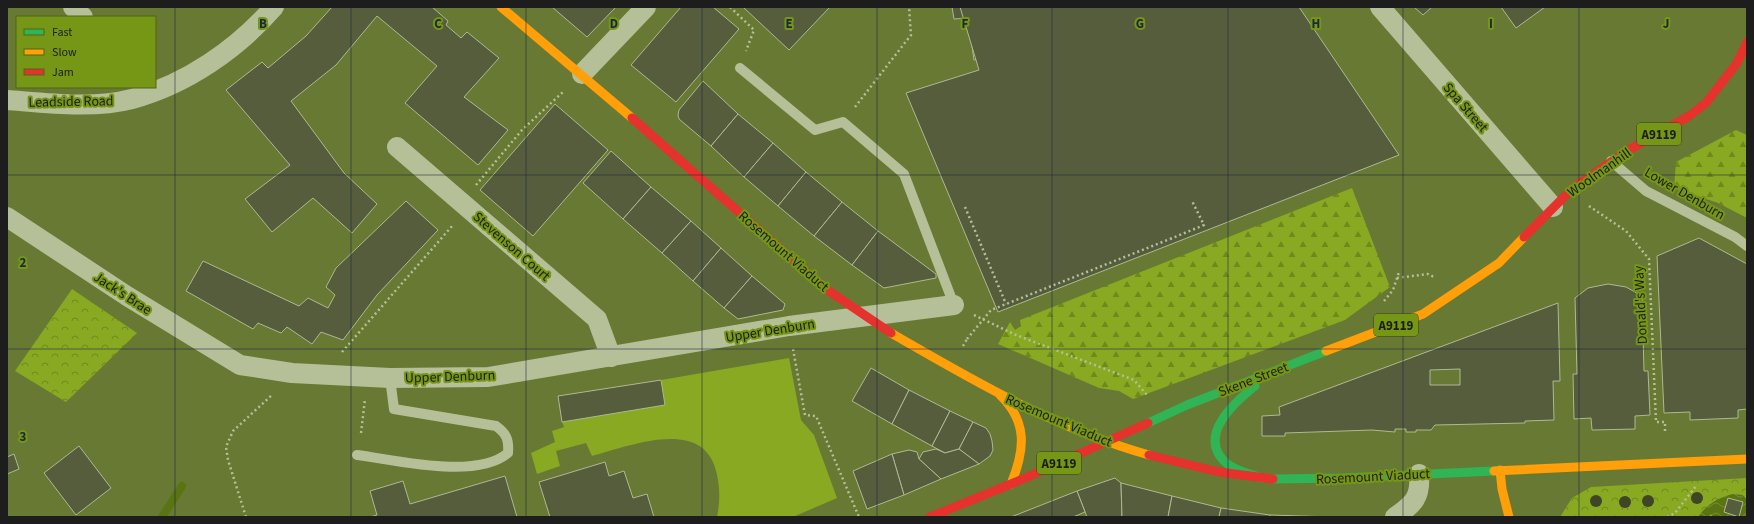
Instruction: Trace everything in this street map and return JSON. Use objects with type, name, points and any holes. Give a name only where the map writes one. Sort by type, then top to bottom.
[{"type":"street","points":[[72,7],[82,16]]},
{"type":"street","name":"Rosemount Viaduct","points":[[501,7],[582,74],[826,289],[891,333],[1000,394],[1040,415],[1107,442],[1197,468],[1262,478],[1336,478],[1747,459]]},
{"type":"street","points":[[582,74],[646,7]]},
{"type":"street","name":"Spa Street","points":[[1380,7],[1553,207]]},
{"type":"street","name":"Leadside Road","points":[[7,100],[60,104],[95,103],[131,99],[154,89],[184,79],[205,66],[248,34],[272,8]]},
{"type":"street","name":"Woolmanhill","points":[[1553,207],[1572,188],[1610,161],[1689,116],[1706,103],[1737,63],[1747,42]]},
{"type":"street","name":"Stevenson Court","points":[[397,147],[597,319],[611,357]]},
{"type":"street","name":"Skene Street","points":[[930,517],[1011,484],[1187,405],[1423,314],[1499,263],[1553,207]]},
{"type":"street","name":"Jack's Brae","points":[[7,216],[127,296],[240,365]]},
{"type":"street","name":"Upper Denburn","points":[[240,365],[292,373],[367,377],[488,377],[789,326],[954,306]]},
{"type":"street","points":[[1262,478],[1242,473],[1226,464],[1216,450],[1215,436],[1220,422],[1234,402],[1267,378],[1284,368]]},
{"type":"street","points":[[1000,394],[1013,408],[1021,429],[1021,454],[1011,484]]},
{"type":"street","points":[[1500,470],[1502,489],[1509,517]]},
{"type":"street","points":[[1395,517],[1407,509],[1417,496],[1420,488],[1420,474]]},
{"type":"lane","points":[[740,68],[814,130],[843,122],[904,174],[954,306]]},
{"type":"lane","name":"Lower Denburn","points":[[1610,161],[1646,191],[1735,237],[1747,246]]},
{"type":"lane","points":[[357,455],[450,468],[480,465],[502,459],[508,454],[509,443],[506,434],[496,426],[394,408],[390,378]]},
{"type":"path","points":[[730,7],[754,30],[740,68]]},
{"type":"path","points":[[843,122],[911,35],[910,7]]},
{"type":"path","points":[[322,374],[468,208],[474,188],[522,130],[582,74]]},
{"type":"path","name":"Donald's Way","points":[[1572,188],[1583,202],[1626,231],[1649,259],[1656,422],[1665,422],[1665,433]]},
{"type":"path","points":[[967,339],[991,310],[1204,225],[1192,201]]},
{"type":"path","points":[[965,207],[1006,304]]},
{"type":"path","points":[[954,306],[1016,335],[1134,380],[1150,399]]},
{"type":"path","points":[[789,326],[805,415],[816,416],[859,517]]},
{"type":"path","points":[[246,517],[228,460],[226,447],[233,431],[261,406],[292,373]]},
{"type":"path","points":[[361,432],[367,377]]},
{"type":"path","points":[[1667,517],[1675,513],[1696,486]]},
{"type":"green space","points":[[1736,130],[1747,135],[1747,218],[1718,203],[1674,188],[1676,162]]},
{"type":"green space","points":[[1352,188],[1390,287],[1345,320],[1133,399],[1119,391],[1099,388],[998,344],[1010,322],[1015,330],[1021,326],[1020,320]]},
{"type":"green space","points":[[72,289],[137,333],[66,402],[15,371]]},
{"type":"green space","points":[[789,358],[801,420],[814,435],[837,498],[793,517],[717,517],[719,485],[710,457],[698,445],[683,440],[665,439],[645,442],[592,456],[586,443],[556,451],[560,466],[537,474],[531,453],[555,442],[552,431],[564,427],[562,422],[664,405],[661,380]]},
{"type":"green space","points":[[1747,478],[1747,517],[1560,517],[1572,498],[1591,487]]},
{"type":"water","points":[[1728,495],[1743,495],[1747,500],[1747,512],[1745,517],[1739,517],[1713,517],[1711,514],[1708,517],[1698,517],[1709,505]],"holes":[[[1728,498],[1743,502],[1739,517],[1724,512]]]},
{"type":"building","points":[[332,7],[432,7],[448,21],[446,25],[461,38],[467,32],[499,58],[464,97],[508,130],[478,165],[405,103],[437,66],[377,16],[336,65],[291,101],[344,173],[377,204],[352,233],[313,198],[272,232],[245,199],[290,165],[226,90],[262,62],[268,68],[306,36]]},
{"type":"building","points":[[552,7],[616,7],[587,37]]},
{"type":"building","points":[[681,7],[713,7],[739,29],[676,102],[631,65]]},
{"type":"building","points":[[743,7],[829,7],[829,8],[789,50]]},
{"type":"building","points":[[952,7],[1028,7],[1035,51],[974,60],[968,18],[954,19]]},
{"type":"building","points":[[960,7],[1299,7],[1399,155],[998,312],[906,93],[979,70]]},
{"type":"building","points":[[1414,7],[1432,7],[1423,15]]},
{"type":"building","points":[[1501,7],[1545,7],[1516,28]]},
{"type":"building","points":[[703,81],[738,114],[711,146],[679,119],[678,115],[679,110]]},
{"type":"building","points":[[555,104],[608,150],[533,236],[480,190]]},
{"type":"building","points":[[738,114],[773,143],[744,177],[711,146]]},
{"type":"building","points":[[773,143],[806,172],[778,206],[744,177]]},
{"type":"building","points":[[611,151],[651,187],[623,219],[583,183]]},
{"type":"building","points":[[806,172],[842,202],[814,236],[778,206]]},
{"type":"building","points":[[651,187],[691,221],[662,253],[623,219]]},
{"type":"building","points":[[406,201],[438,230],[377,295],[343,340],[321,332],[312,344],[287,327],[281,333],[258,323],[253,329],[186,291],[203,261],[299,306],[308,298],[328,308],[335,295],[326,287],[336,268]]},
{"type":"building","points":[[842,202],[878,231],[852,265],[814,236]]},
{"type":"building","points":[[691,221],[721,248],[693,281],[662,253]]},
{"type":"building","points":[[878,231],[936,274],[936,278],[884,288],[852,265]]},
{"type":"building","points":[[1699,238],[1747,264],[1747,409],[1738,410],[1738,418],[1690,420],[1690,412],[1664,413],[1657,256]]},
{"type":"building","points":[[721,248],[752,276],[724,308],[693,281]]},
{"type":"building","points":[[752,276],[785,304],[783,310],[738,319],[724,308]]},
{"type":"building","points":[[1608,284],[1626,287],[1642,296],[1644,371],[1648,371],[1650,415],[1635,416],[1635,429],[1592,430],[1591,418],[1574,419],[1573,374],[1577,374],[1575,298],[1588,288]]},
{"type":"building","points":[[1558,303],[1560,381],[1553,381],[1554,420],[1525,421],[1525,423],[1435,425],[1431,430],[1416,430],[1416,432],[1406,432],[1406,429],[1395,429],[1395,432],[1372,430],[1285,433],[1285,436],[1262,436],[1262,416],[1280,415],[1279,407]],"holes":[[[1460,369],[1460,385],[1430,385],[1430,370]]]},
{"type":"building","points":[[871,368],[909,390],[892,424],[852,401]]},
{"type":"building","points":[[661,380],[665,405],[562,422],[558,396]]},
{"type":"building","points":[[909,390],[950,411],[932,446],[892,424]]},
{"type":"building","points":[[950,411],[973,422],[959,449],[945,453],[932,446]]},
{"type":"building","points":[[973,422],[986,428],[992,441],[993,450],[990,456],[979,464],[959,449]]},
{"type":"building","points":[[79,446],[111,488],[76,515],[44,473]]},
{"type":"building","points":[[936,449],[945,453],[959,449],[979,464],[941,479],[919,459],[923,452]]},
{"type":"building","points":[[909,450],[917,452],[919,459],[941,479],[904,495],[892,454]]},
{"type":"building","points":[[14,454],[19,469],[7,474],[7,457]]},
{"type":"building","points":[[892,454],[904,495],[867,509],[853,471]]},
{"type":"building","points":[[605,462],[609,476],[624,471],[633,498],[647,494],[654,517],[550,517],[539,482]]},
{"type":"building","points":[[505,476],[517,517],[370,517],[377,515],[370,491],[403,481],[410,504]]},
{"type":"building","points":[[1115,478],[1121,483],[1122,517],[1087,517],[1077,491]]},
{"type":"building","points":[[1121,483],[1172,496],[1168,517],[1122,517]]},
{"type":"building","points":[[1077,491],[1085,512],[1073,517],[1011,517]]},
{"type":"building","points":[[1172,496],[1221,508],[1219,517],[1168,517]]},
{"type":"building","points":[[1728,498],[1743,502],[1739,517],[1724,512]]},
{"type":"building","points":[[1221,508],[1270,515],[1270,517],[1219,517]]},
{"type":"building","points":[[1270,515],[1333,517],[1270,517]]},
{"type":"waterway","points":[[162,517],[182,486]]},
{"type":"traffic: fast","points":[[1148,423],[1187,405],[1326,351]]},
{"type":"traffic: fast","points":[[1255,386],[1229,410],[1217,430],[1215,441],[1217,452],[1225,462],[1238,470],[1262,478]]},
{"type":"traffic: fast","points":[[1273,479],[1343,478],[1494,471]]},
{"type":"traffic: slow","points":[[501,7],[632,118]]},
{"type":"traffic: slow","points":[[1326,351],[1423,314],[1499,263],[1524,237]]},
{"type":"traffic: slow","points":[[891,333],[953,369],[1048,418],[1081,432],[1149,455]]},
{"type":"traffic: slow","points":[[1000,395],[1016,416],[1021,437],[1019,460],[1011,484]]},
{"type":"traffic: slow","points":[[1494,471],[1747,459]]},
{"type":"traffic: slow","points":[[1500,470],[1502,489],[1509,517]]},
{"type":"traffic: jam","points":[[1524,237],[1573,188],[1627,151],[1689,116],[1706,103],[1737,63],[1747,42]]},
{"type":"traffic: jam","points":[[632,118],[826,289]]},
{"type":"traffic: jam","points":[[826,289],[891,333]]},
{"type":"traffic: jam","points":[[930,517],[1023,479],[1148,423]]},
{"type":"traffic: jam","points":[[1149,455],[1219,472],[1273,479]]}]
